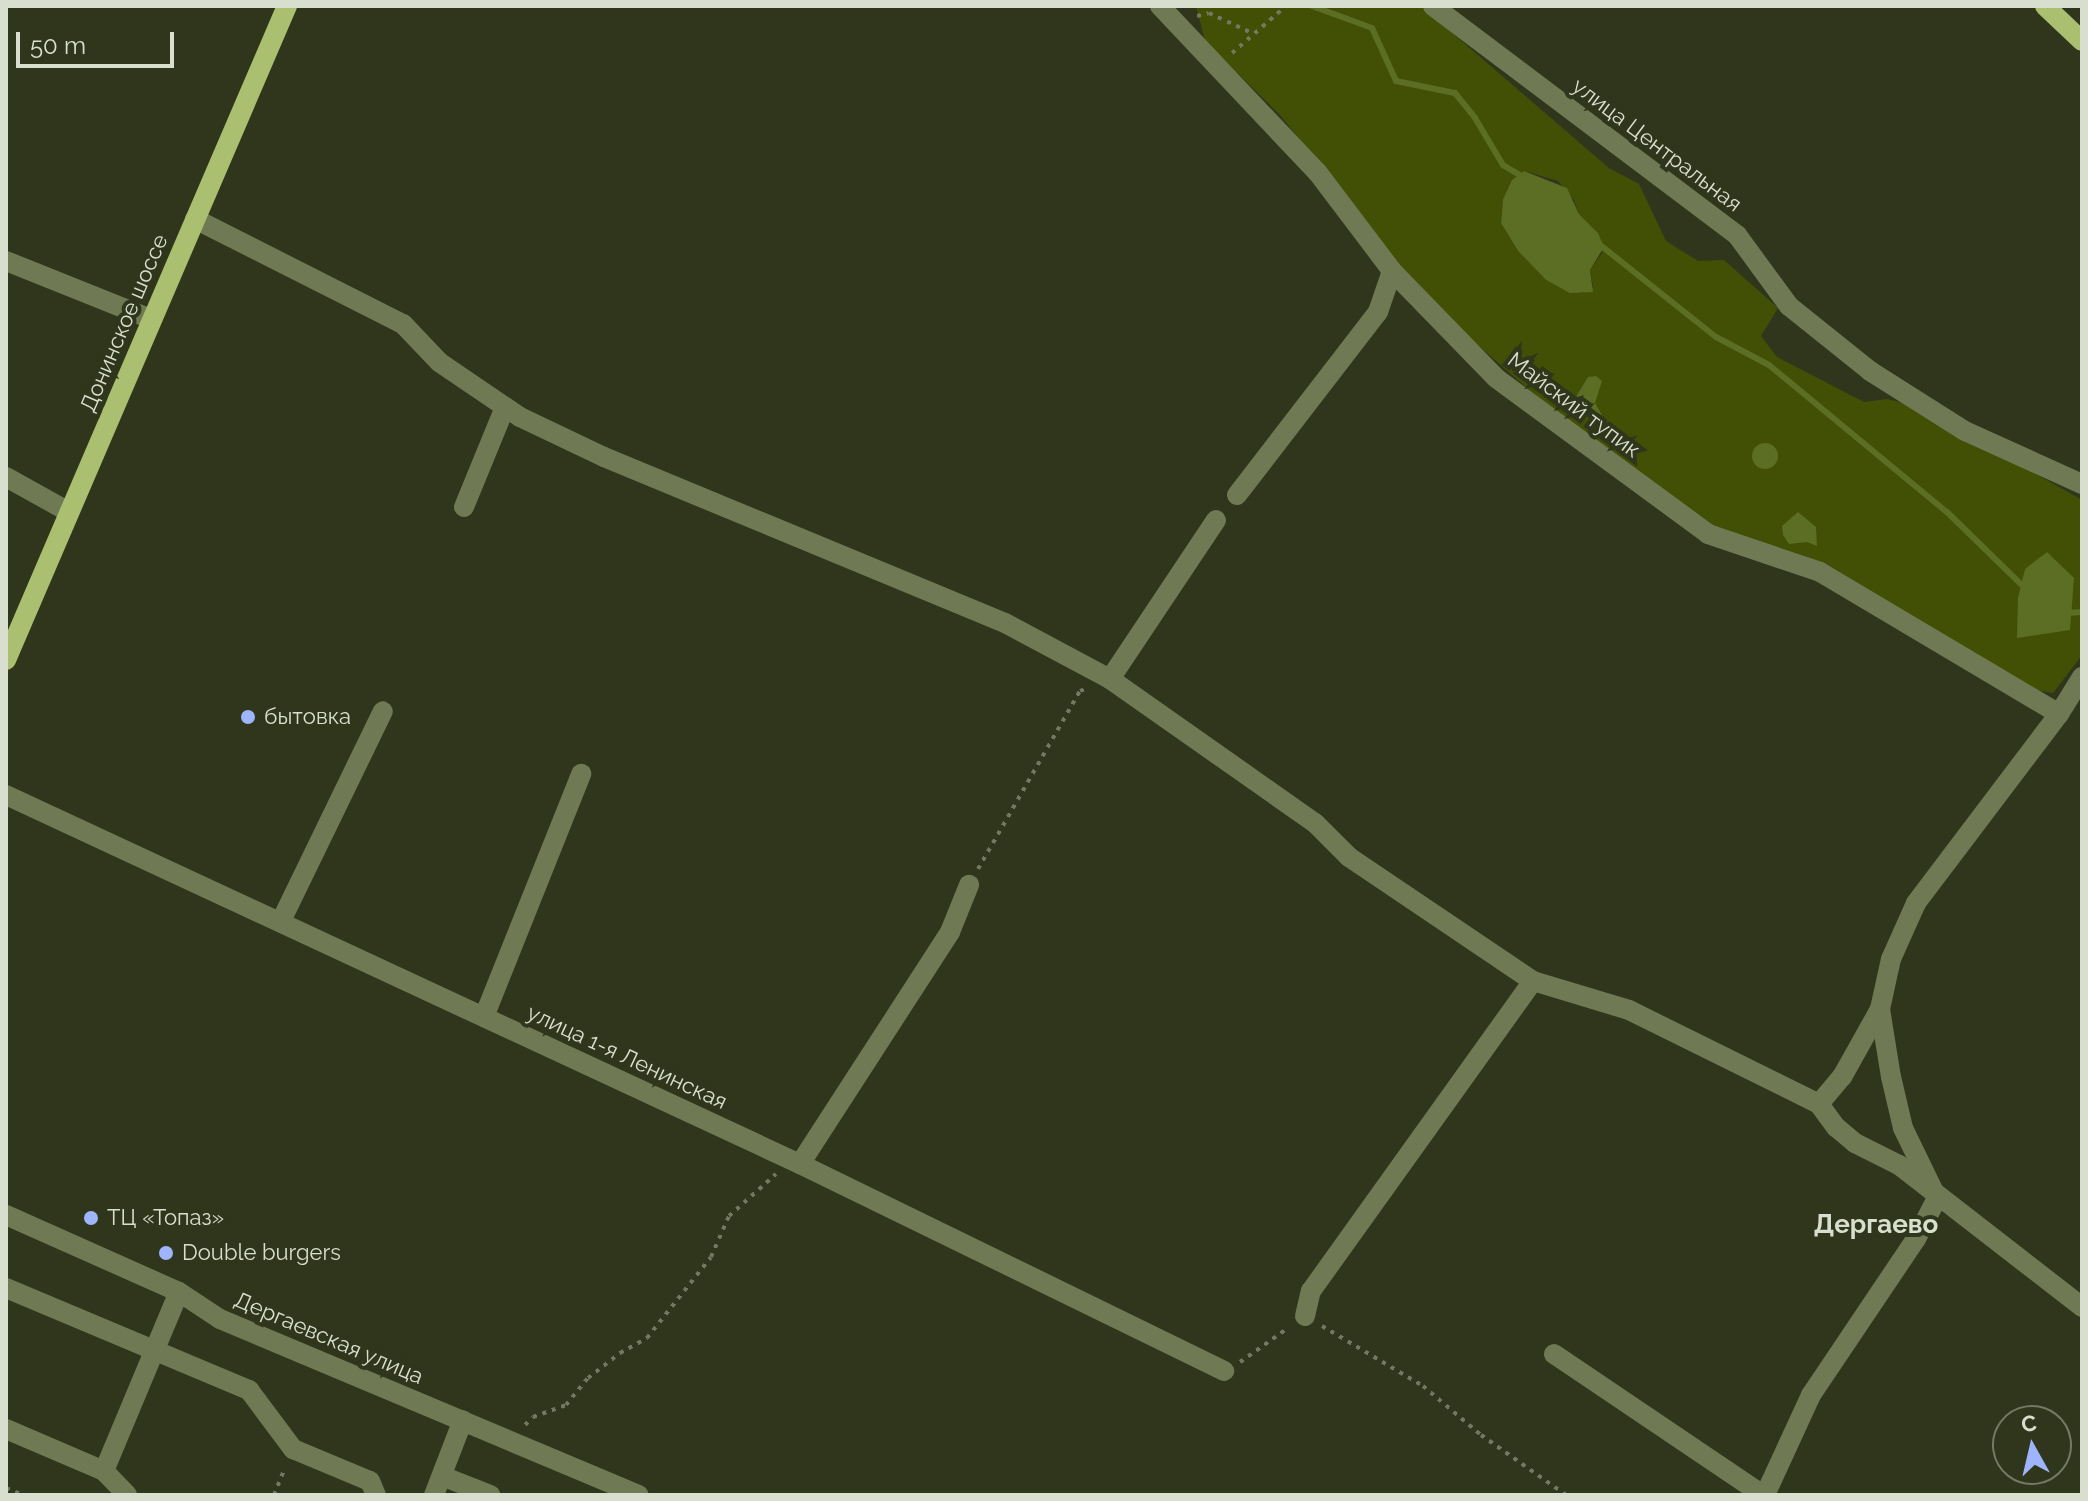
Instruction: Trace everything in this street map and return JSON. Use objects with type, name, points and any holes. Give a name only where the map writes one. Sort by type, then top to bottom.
[{"type":"main road","name":"Донинское шоссе","points":[[6,660],[287,6]]},
{"type":"main road","points":[[2045,6],[2082,41]]},
{"type":"street","name":"Майский тупик","points":[[1160,6],[1318,173],[1392,271],[1496,378],[1708,534],[1820,572],[2059,714]]},
{"type":"street","name":"улица Центральная","points":[[1433,6],[1737,235],[1789,306],[1870,371],[1965,431],[2082,484]]},
{"type":"street","points":[[195,219],[403,324],[439,362],[505,407],[604,457],[1005,623],[1110,679],[1315,823],[1349,857],[1533,981],[1629,1010],[1819,1104],[1836,1127],[1855,1143],[1899,1165],[1937,1198],[2082,1307]]},
{"type":"street","points":[[6,261],[151,319]]},
{"type":"street","points":[[1237,495],[1378,312],[1392,271]]},
{"type":"street","points":[[464,507],[505,407]]},
{"type":"street","points":[[6,477],[69,512]]},
{"type":"street","points":[[1110,679],[1216,520]]},
{"type":"street","points":[[1819,1104],[1842,1077],[1880,1009],[1891,959],[1916,903],[2080,688]]},
{"type":"street","points":[[281,921],[383,711]]},
{"type":"street","points":[[484,1017],[581,774]]},
{"type":"street","name":"улица 1-я Ленинская","points":[[6,795],[800,1164],[1224,1371]]},
{"type":"street","points":[[800,1164],[950,932],[969,885]]},
{"type":"street","points":[[1305,1316],[1311,1291],[1533,981]]},
{"type":"street","points":[[1880,1009],[1903,1128],[1937,1198]]},
{"type":"street","points":[[1554,1354],[1764,1495],[1811,1395],[1916,1239],[1937,1198]]},
{"type":"street","name":"Дергаевская улица","points":[[6,1215],[179,1292],[220,1319],[638,1495]]},
{"type":"street","points":[[6,1288],[249,1390],[293,1449],[370,1481],[376,1495]]},
{"type":"street","points":[[104,1471],[179,1292]]},
{"type":"street","points":[[463,1420],[438,1486],[490,1495]]},
{"type":"street","points":[[6,1429],[104,1471],[127,1495]]},
{"type":"path","points":[[1218,65],[1286,6]]},
{"type":"path","points":[[1177,23],[1209,13],[1254,34]]},
{"type":"path","points":[[969,885],[1080,691],[1110,679]]},
{"type":"path","points":[[508,1440],[533,1417],[566,1405],[588,1378],[620,1353],[647,1338],[711,1257],[729,1216],[773,1176],[800,1164]]},
{"type":"path","points":[[1224,1371],[1259,1352],[1305,1316],[1423,1386],[1481,1435],[1566,1495]]},
{"type":"path","points":[[274,1495],[293,1449]]},
{"type":"path","points":[[6,1488],[23,1495]]},
{"type":"shaded area","points":[[1196,6],[1421,6],[1609,168],[1639,184],[1666,241],[1698,261],[1724,260],[1778,308],[1761,336],[1777,357],[1864,402],[1887,399],[1916,406],[2082,500],[2082,655],[2053,693],[2030,689],[1710,528],[1544,403],[1431,304],[1280,115],[1205,41]],"holes":[[[1524,171],[1558,181],[1574,200],[1579,214],[1598,233],[1602,253],[1590,270],[1593,287],[1583,293],[1546,280],[1518,251],[1501,223],[1503,199],[1512,180]]]},
{"type":"shaded area","points":[[1524,171],[1567,188],[1579,214],[1598,233],[1604,247],[1590,270],[1593,292],[1570,293],[1546,280],[1518,251],[1501,223],[1503,199],[1512,180]]},
{"type":"shaded area","points":[[1596,376],[1602,381],[1595,403],[1602,415],[1582,415],[1575,409],[1577,395],[1588,377]]},
{"type":"shaded area","points":[[1765,443],[1774,447],[1778,456],[1774,465],[1765,469],[1756,465],[1752,456],[1756,447]]},
{"type":"shaded area","points":[[1798,512],[1816,527],[1817,546],[1807,542],[1789,544],[1783,535],[1782,526]]},
{"type":"shaded area","points":[[2047,552],[2074,578],[2070,630],[2017,638],[2018,598],[2025,569]]},
{"type":"waterway","points":[[1312,6],[1372,28],[1396,81],[1455,93],[1475,118],[1503,165],[1525,178]]},
{"type":"waterway","points":[[1599,244],[1716,337],[1769,365],[1947,512],[2025,588]]},
{"type":"waterway","points":[[2066,613],[2082,612]]},
{"type":"place","name":"бытовка","points":[[248,717]]},
{"type":"place","name":"ТЦ «Топаз»","points":[[91,1218]]},
{"type":"place","name":"Double burgers","points":[[166,1253]]},
{"type":"district","name":"Дергаево","points":[[1876,1225]]}]
